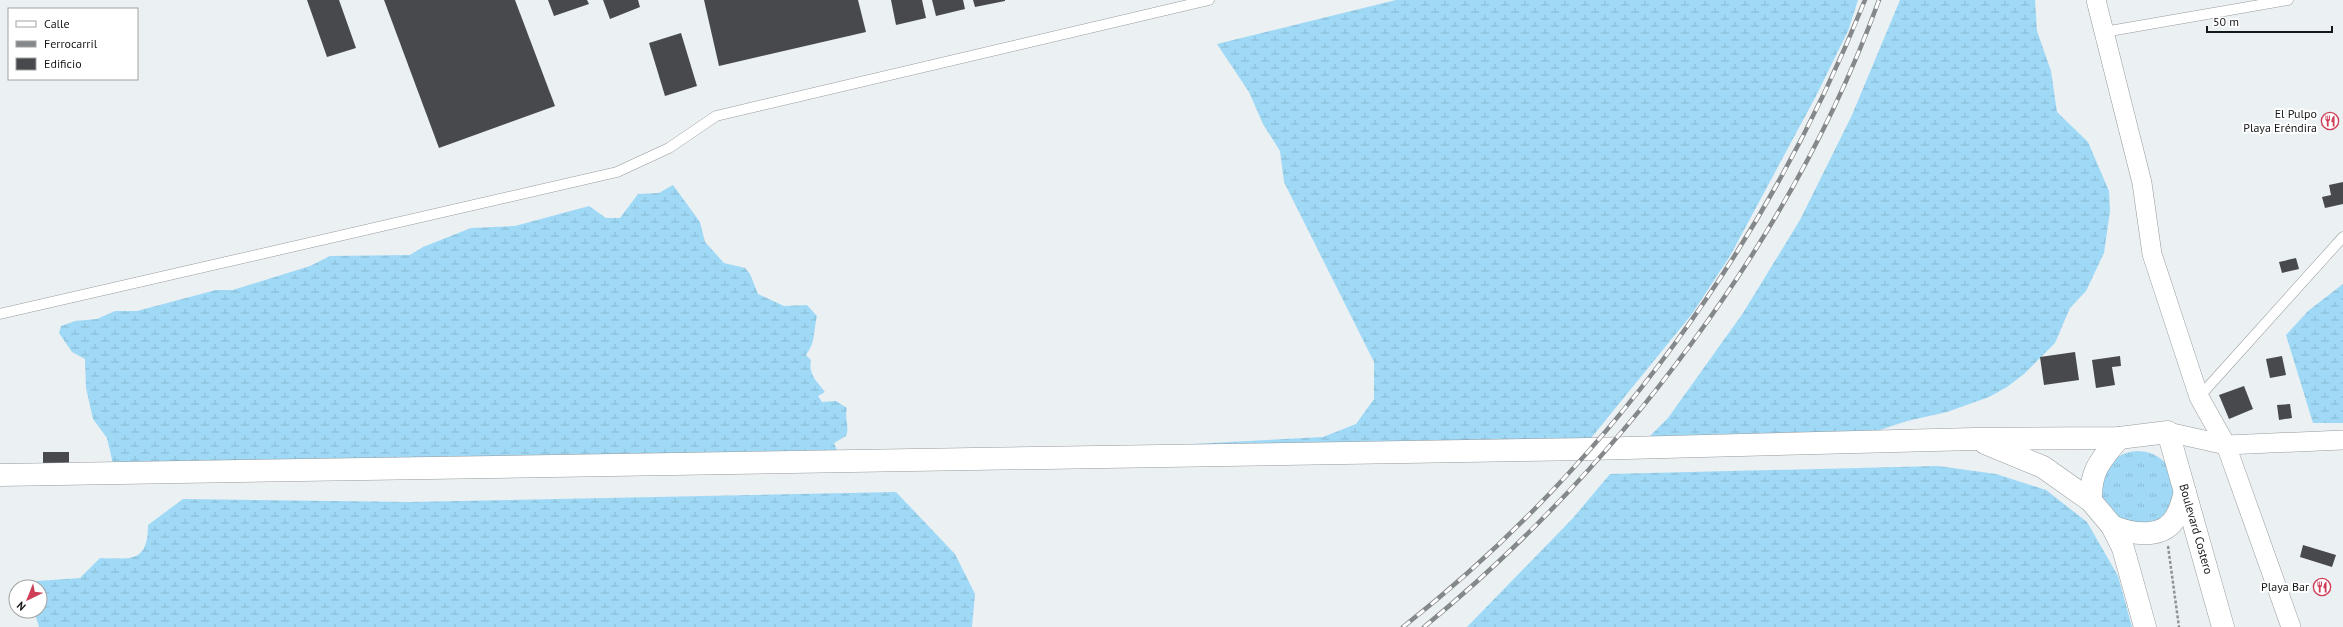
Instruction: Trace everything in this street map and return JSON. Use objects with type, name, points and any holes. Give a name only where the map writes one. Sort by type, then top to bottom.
[{"type":"main road","points":[[0,475],[1595,449],[1974,439],[2119,438],[2168,432]]},
{"type":"main road","name":"Boulevard Costero","points":[[2168,432],[2223,627]]},
{"type":"main road","points":[[2091,500],[2092,478],[2096,467],[2119,438]]},
{"type":"main road","points":[[1974,439],[2043,467],[2091,500],[2112,526],[2123,548],[2145,627]]},
{"type":"main road","points":[[2112,526],[2129,533],[2150,533],[2162,530],[2171,524],[2177,515],[2185,492]]},
{"type":"street","points":[[2096,0],[2142,183],[2152,254],[2199,397],[2226,445],[2291,627]]},
{"type":"street","points":[[2168,432],[2226,445],[2343,440]]},
{"type":"lane","points":[[0,314],[617,172],[669,148],[716,116],[1209,0]]},
{"type":"lane","points":[[2104,32],[2288,0]]},
{"type":"lane","points":[[2199,397],[2343,237]]},
{"type":"path","points":[[2162,530],[2169,550],[2178,627]]},
{"type":"green space","points":[[1396,0],[1858,0],[1848,31],[1816,96],[1730,256],[1692,314],[1587,443],[1135,447],[1323,437],[1356,424],[1374,399],[1374,362],[1284,182],[1280,151],[1263,124],[1249,92],[1217,44]]},
{"type":"green space","points":[[1900,0],[2035,0],[2037,31],[2051,71],[2057,112],[2088,142],[2109,191],[2110,211],[2104,253],[2086,291],[2070,308],[2055,343],[2024,374],[2007,387],[1989,397],[1947,412],[1907,421],[1865,435],[1643,443],[1668,418],[1743,313],[1800,220],[1852,115]]},
{"type":"green space","points":[[673,185],[700,222],[705,242],[724,263],[745,268],[750,274],[758,294],[784,306],[807,305],[817,316],[813,341],[806,355],[811,360],[810,365],[814,378],[825,392],[818,396],[822,402],[836,401],[847,408],[846,436],[834,443],[839,455],[113,464],[107,438],[93,419],[86,388],[85,359],[72,352],[59,333],[61,326],[75,321],[97,319],[115,311],[137,311],[216,290],[233,290],[310,266],[330,256],[410,255],[423,247],[471,228],[515,226],[589,206],[606,218],[620,218],[638,194],[659,193]]},
{"type":"green space","points":[[2343,284],[2343,423],[2313,423],[2286,335],[2308,311]]},
{"type":"green space","points":[[2138,451],[2152,454],[2164,462],[2172,474],[2175,488],[2172,502],[2164,514],[2152,522],[2138,525],[2124,522],[2112,514],[2104,502],[2101,488],[2104,474],[2112,462],[2124,454]]},
{"type":"green space","points":[[1938,466],[1996,474],[2046,490],[2087,522],[2118,576],[2132,627],[1467,627],[1573,518],[1610,474]]},
{"type":"green space","points":[[896,492],[955,554],[975,594],[972,627],[39,627],[36,619],[48,619],[48,580],[80,578],[100,558],[121,559],[136,556],[145,546],[148,525],[183,499],[410,502]]},
{"type":"building","points":[[307,0],[339,0],[356,48],[327,57]]},
{"type":"building","points":[[384,0],[515,0],[555,106],[439,148]]},
{"type":"building","points":[[548,0],[587,0],[589,4],[554,16]]},
{"type":"building","points":[[603,0],[638,0],[640,7],[610,19]]},
{"type":"building","points":[[704,0],[858,0],[866,32],[719,66]]},
{"type":"building","points":[[891,0],[922,0],[926,18],[896,25]]},
{"type":"building","points":[[932,0],[963,0],[965,9],[936,16]]},
{"type":"building","points":[[973,0],[1005,0],[1005,1],[975,7]]},
{"type":"building","points":[[681,33],[697,86],[665,96],[649,43]]},
{"type":"building","points":[[2343,182],[2343,204],[2325,208],[2322,197],[2331,195],[2329,185]]},
{"type":"building","points":[[2296,258],[2299,269],[2282,273],[2279,262]]},
{"type":"building","points":[[2075,352],[2079,380],[2044,385],[2040,357]]},
{"type":"building","points":[[2120,356],[2121,366],[2112,367],[2115,385],[2096,388],[2092,360]]},
{"type":"building","points":[[2282,356],[2286,375],[2270,378],[2266,359]]},
{"type":"building","points":[[2244,386],[2253,409],[2229,419],[2219,395]]},
{"type":"building","points":[[2290,404],[2292,418],[2279,420],[2277,405]]},
{"type":"building","points":[[43,452],[69,452],[69,469],[43,469]]},
{"type":"building","points":[[2303,545],[2336,555],[2332,567],[2300,557]]},
{"type":"railway","points":[[1403,627],[1478,563],[1548,495],[1614,421],[1675,344],[1731,262],[1781,177],[1826,90],[1865,0]]},
{"type":"railway","points":[[1424,627],[1496,564],[1565,495],[1631,421],[1692,343],[1748,261],[1799,176],[1843,88],[1879,0]]},
{"type":"place","name":"El Pulpo Playa Eréndira","points":[[2330,121]]},
{"type":"place","name":"Playa Bar","points":[[2322,587]]}]
